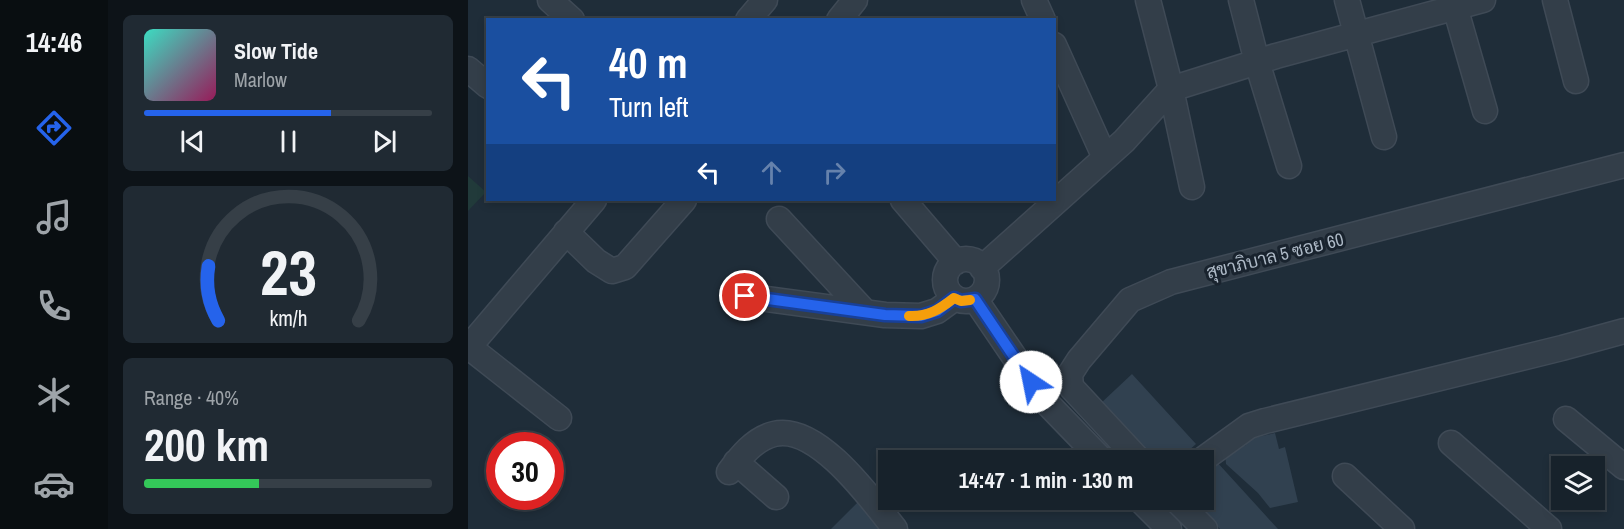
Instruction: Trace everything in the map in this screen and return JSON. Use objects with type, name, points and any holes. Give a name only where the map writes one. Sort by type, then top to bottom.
[{"type":"street","points":[[550,0],[570,18]]},
{"type":"street","points":[[750,18],[765,0]]},
{"type":"street","points":[[841,18],[855,0]]},
{"type":"street","points":[[1034,0],[1042,18]]},
{"type":"street","points":[[1148,0],[1172,89],[1192,187]]},
{"type":"street","points":[[1241,0],[1257,62],[1289,166]]},
{"type":"street","points":[[1347,0],[1383,137]]},
{"type":"street","points":[[1056,193],[1105,158],[1124,141],[1172,89],[1454,4],[1483,0]]},
{"type":"street","points":[[1555,0],[1576,81]]},
{"type":"street","points":[[1454,4],[1485,111]]},
{"type":"street","points":[[1056,49],[1105,158]]},
{"type":"street","points":[[468,69],[486,84]]},
{"type":"street","name":"สุขาภิบาล 5 ซอย 60","points":[[1130,450],[1071,387],[1071,374],[1079,360],[1130,300],[1171,282],[1624,165]]},
{"type":"street","points":[[559,418],[468,348],[593,201]]},
{"type":"street","points":[[566,232],[596,261],[612,271],[625,267],[683,201]]},
{"type":"street","points":[[904,201],[956,262]]},
{"type":"street","points":[[982,268],[1036,207]]},
{"type":"street","points":[[779,219],[866,312]]},
{"type":"street","points":[[745,296],[866,312],[921,316],[937,311],[965,298],[985,288],[986,281],[982,268],[970,260],[956,262],[946,272],[945,279],[949,293],[965,298],[1043,399],[1092,450]]},
{"type":"street","points":[[1214,451],[1249,426],[1265,421],[1624,331]]},
{"type":"street","points":[[1566,418],[1614,448],[1624,467]]},
{"type":"street","points":[[776,497],[732,467],[756,442],[774,434],[795,434],[816,446],[849,471],[895,529]]},
{"type":"street","points":[[1451,443],[1549,529]]},
{"type":"street","points":[[1345,476],[1402,529]]},
{"type":"street","points":[[1150,510],[1169,529]]},
{"type":"street","points":[[1186,510],[1205,529]]},
{"type":"green space","points":[[468,176],[486,192],[468,211]]},
{"type":"building","points":[[1132,374],[1196,444],[1189,450],[1143,450],[1100,404]]},
{"type":"building","points":[[1275,433],[1279,449],[1285,447],[1298,502],[1270,508],[1258,493],[1226,464],[1225,452],[1246,445],[1245,440]]},
{"type":"building","points":[[1216,461],[1278,529],[1220,529],[1202,510],[1214,510],[1214,463]]},
{"type":"building","points":[[861,499],[885,529],[831,529]]},
{"type":"slow traffic","points":[[909,316],[921,316],[937,311],[954,298],[961,301],[970,300]]},
{"type":"route","points":[[745,296],[885,315],[921,316],[937,311],[954,298],[961,301],[975,299],[1031,382]]}]
